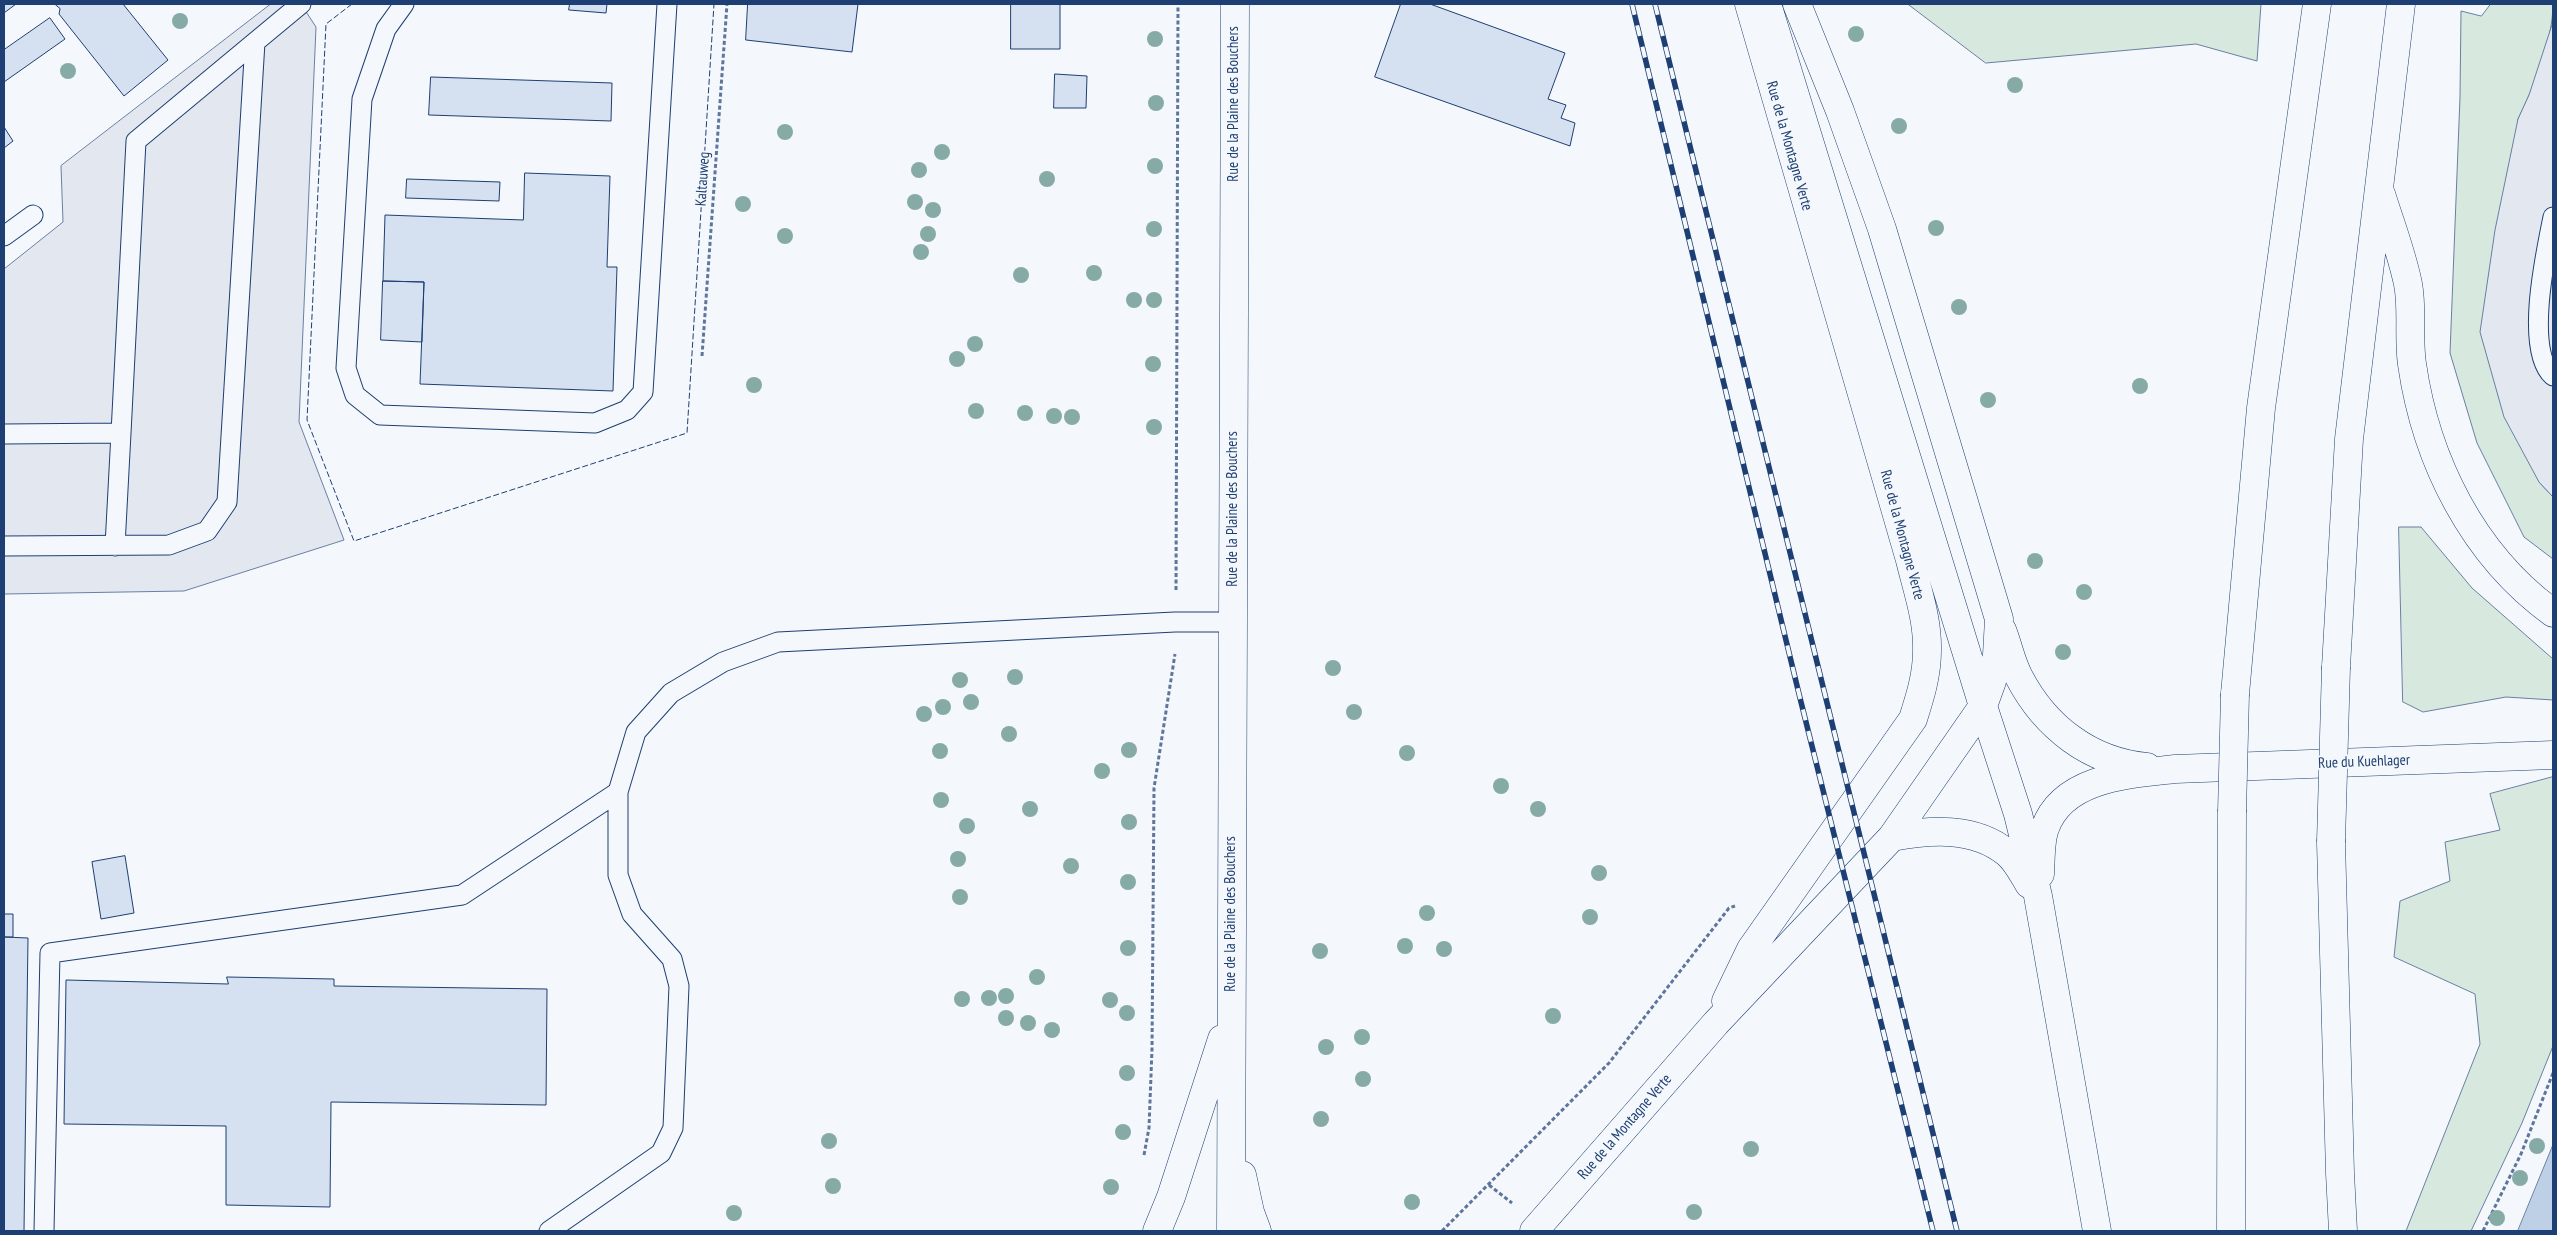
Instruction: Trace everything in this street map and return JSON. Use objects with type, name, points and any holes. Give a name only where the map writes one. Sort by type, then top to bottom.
[{"type":"main road","name":"Rue de la Plaine des Bouchers","points":[[1231,1231],[1235,4]]},
{"type":"main road","name":"Rue de la Montagne Verte","points":[[1716,1023],[1751,949],[1913,719],[1923,685],[1927,650],[1924,615],[1910,560],[1749,4]]},
{"type":"main road","points":[[1767,4],[2018,814],[2038,896],[2097,1231]]},
{"type":"main road","name":"Rue de la Montagne Verte","points":[[1534,1231],[1716,1023],[1892,837],[1983,706],[1992,681],[1999,619],[1882,229],[1840,111],[1797,4]]},
{"type":"main road","points":[[2231,1231],[2232,812],[2235,694],[2261,408],[2317,4]]},
{"type":"main road","points":[[2344,1231],[2340,1173],[2331,842],[2336,667],[2349,439],[2378,182],[2401,4]]},
{"type":"main road","points":[[2378,182],[2408,285],[2412,363],[2426,429],[2445,480],[2473,529],[2505,572],[2534,599],[2553,613]]},
{"type":"main road","name":"Rue du Kuehlager","points":[[1999,619],[2018,676],[2042,715],[2059,731],[2084,748],[2116,762],[2175,769]]},
{"type":"main road","name":"Rue du Kuehlager","points":[[2038,896],[2045,828],[2057,806],[2071,795],[2096,783],[2129,774],[2175,769],[2553,755]]},
{"type":"main road","points":[[1892,837],[1927,831],[1952,832],[1983,838],[2008,853],[2038,896]]},
{"type":"main road","name":"Rue de la Plaine des Bouchers","points":[[1157,1231],[1171,1196],[1231,1014]]},
{"type":"main road","points":[[1231,1014],[1239,1155],[1250,1212],[1257,1231]]},
{"type":"lane","points":[[115,546],[136,141],[301,4]]},
{"type":"lane","points":[[404,4],[386,30],[362,99],[346,368],[355,395],[380,415],[595,423],[627,410],[643,392],[667,4]]},
{"type":"lane","points":[[4,546],[168,545],[207,531],[227,502],[255,42]]},
{"type":"lane","points":[[4,236],[33,214]]},
{"type":"lane","points":[[2553,217],[2540,278],[2539,345],[2553,376]]},
{"type":"lane","points":[[4,434],[122,433]]},
{"type":"lane","points":[[549,1231],[661,1153],[673,1128],[679,986],[672,959],[632,914],[618,875],[618,792],[636,732],[671,693],[723,662],[778,642],[1176,622],[1232,622]]},
{"type":"lane","points":[[44,1231],[50,953],[462,895],[618,792]]},
{"type":"path","name":"Kaltauweg","points":[[702,356],[727,4]]},
{"type":"path","points":[[1442,1231],[1609,1063],[1729,908],[1738,905]]},
{"type":"path","points":[[2483,1231],[2521,1154],[2553,1073]]},
{"type":"shaded area","points":[[271,4],[301,4],[316,27],[299,422],[344,540],[184,591],[4,594],[4,269],[63,222],[61,166]]},
{"type":"shaded area","points":[[1908,4],[2261,4],[2257,61],[2196,44],[1986,63]]},
{"type":"shaded area","points":[[2491,4],[2553,4],[2550,33],[2542,63],[2518,119],[2539,482],[2553,497],[2553,559],[2524,537],[2477,443],[2450,353],[2460,97],[2461,11],[2481,16]]},
{"type":"shaded area","points":[[2553,22],[2553,497],[2539,482],[2504,417],[2480,332],[2495,230],[2518,119],[2529,95]]},
{"type":"shaded area","points":[[2399,527],[2421,527],[2472,588],[2553,659],[2553,700],[2506,697],[2423,712],[2403,702]]},
{"type":"shaded area","points":[[2553,777],[2553,1046],[2522,1123],[2471,1231],[2406,1231],[2480,1044],[2475,994],[2394,957],[2400,901],[2450,881],[2445,842],[2500,830],[2490,794]]},
{"type":"water","points":[[2553,1145],[2553,1231],[2518,1231]]},
{"type":"building","points":[[4,4],[16,4],[4,13]]},
{"type":"building","points":[[55,4],[123,4],[168,60],[124,96],[59,14],[60,9]]},
{"type":"building","points":[[570,4],[607,4],[606,13],[569,10]]},
{"type":"building","points":[[748,4],[858,4],[852,52],[746,40]]},
{"type":"building","points":[[1011,4],[1060,4],[1060,49],[1011,49]]},
{"type":"building","points":[[1401,4],[1430,4],[1565,53],[1548,99],[1566,105],[1561,118],[1575,123],[1570,146],[1375,77]]},
{"type":"building","points":[[50,18],[65,39],[4,82],[4,50]]},
{"type":"building","points":[[1055,74],[1087,76],[1086,108],[1054,108]]},
{"type":"building","points":[[431,77],[612,83],[611,121],[429,115]]},
{"type":"building","points":[[4,127],[13,141],[4,148]]},
{"type":"building","points":[[525,173],[610,176],[607,267],[617,267],[613,391],[420,384],[424,282],[383,281],[385,215],[523,220]]},
{"type":"building","points":[[407,179],[500,182],[499,201],[406,198]]},
{"type":"building","points":[[383,281],[424,282],[422,342],[381,340]]},
{"type":"building","points":[[125,856],[134,913],[101,919],[92,862]]},
{"type":"building","points":[[4,914],[13,914],[13,937],[4,937]]},
{"type":"building","points":[[4,937],[28,938],[24,1231],[4,1231]]},
{"type":"building","points":[[227,977],[334,979],[334,986],[547,989],[546,1105],[331,1102],[330,1207],[226,1205],[226,1126],[64,1124],[66,980],[228,984]]},
{"type":"railway","points":[[1632,4],[1800,698],[1933,1231]]},
{"type":"railway","points":[[1655,4],[1957,1231]]},
{"type":"fence","points":[[352,4],[326,24],[307,420],[354,541],[687,433],[714,4]]}]
